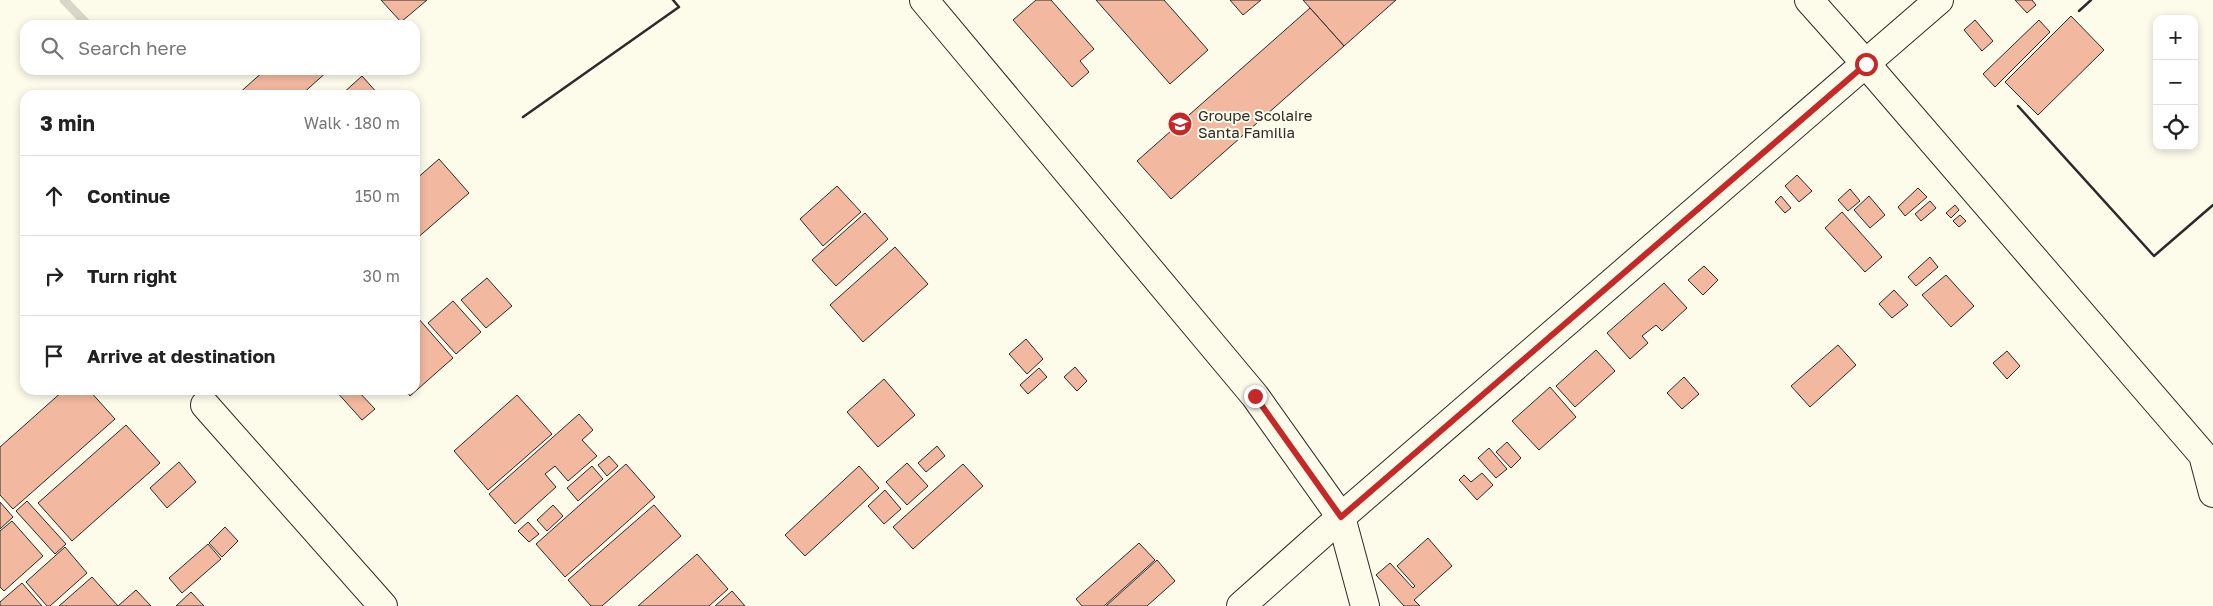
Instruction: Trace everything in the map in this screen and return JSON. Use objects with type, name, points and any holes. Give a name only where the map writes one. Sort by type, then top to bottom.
[{"type":"street","points":[[924,0],[1255,396],[1341,517],[1365,606]]},
{"type":"street","points":[[1809,0],[2203,455],[2213,493]]},
{"type":"street","points":[[1241,606],[1341,517],[1939,0]]},
{"type":"street","points":[[205,405],[383,606]]},
{"type":"building","points":[[381,0],[427,0],[403,20],[399,20]]},
{"type":"building","points":[[1036,0],[1051,0],[1094,49],[1080,61],[1089,72],[1072,87],[1013,20]]},
{"type":"building","points":[[1096,0],[1164,0],[1208,50],[1170,84]]},
{"type":"building","points":[[1230,0],[1261,0],[1243,15]]},
{"type":"building","points":[[1303,0],[1396,0],[1344,46]]},
{"type":"building","points":[[2015,0],[2032,0],[2036,5],[2027,13]]},
{"type":"building","points":[[1310,8],[1344,46],[1171,199],[1137,161]]},
{"type":"building","points":[[2071,16],[2104,50],[2038,115],[2005,82]]},
{"type":"building","points":[[1975,20],[1993,41],[1982,51],[1964,30]]},
{"type":"building","points":[[2039,20],[2050,32],[1995,87],[1983,74]]},
{"type":"building","points":[[259,75],[323,75],[307,90],[243,90]]},
{"type":"building","points":[[362,76],[375,90],[347,90]]},
{"type":"building","points":[[439,159],[469,193],[420,236],[420,176]]},
{"type":"building","points":[[1797,175],[1812,191],[1799,202],[1785,186]]},
{"type":"building","points":[[837,186],[861,212],[823,246],[800,219]]},
{"type":"building","points":[[1918,188],[1927,197],[1905,216],[1898,207]]},
{"type":"building","points":[[1850,189],[1860,201],[1848,211],[1838,200]]},
{"type":"building","points":[[1781,196],[1791,208],[1785,213],[1775,202]]},
{"type":"building","points":[[1869,196],[1885,215],[1870,228],[1854,210]]},
{"type":"building","points":[[1930,201],[1936,208],[1921,221],[1915,214]]},
{"type":"building","points":[[1955,205],[1959,210],[1951,218],[1946,213]]},
{"type":"building","points":[[1842,212],[1882,257],[1865,272],[1825,228]]},
{"type":"building","points":[[865,213],[888,239],[836,286],[812,260]]},
{"type":"building","points":[[1960,215],[1966,221],[1959,227],[1953,221]]},
{"type":"building","points":[[895,247],[928,284],[863,342],[830,305]]},
{"type":"building","points":[[1930,257],[1938,267],[1916,286],[1908,277]]},
{"type":"building","points":[[1704,266],[1718,280],[1703,295],[1688,280]]},
{"type":"building","points":[[1946,275],[1974,306],[1951,327],[1922,295]]},
{"type":"building","points":[[487,278],[512,306],[486,328],[461,300]]},
{"type":"building","points":[[1664,283],[1687,308],[1662,331],[1656,325],[1642,336],[1648,343],[1630,359],[1607,333]]},
{"type":"building","points":[[1894,290],[1908,305],[1892,318],[1879,304]]},
{"type":"building","points":[[453,301],[481,332],[456,354],[428,323]]},
{"type":"building","points":[[420,320],[453,358],[420,387]]},
{"type":"building","points":[[1026,339],[1043,359],[1027,374],[1009,354]]},
{"type":"building","points":[[1838,345],[1856,365],[1810,407],[1791,386]]},
{"type":"building","points":[[1596,350],[1615,371],[1575,407],[1556,386]]},
{"type":"building","points":[[2007,351],[2020,366],[2007,379],[1993,363]]},
{"type":"building","points":[[1075,367],[1087,381],[1077,391],[1064,377]]},
{"type":"building","points":[[1039,368],[1047,377],[1028,394],[1020,385]]},
{"type":"building","points":[[1684,377],[1699,394],[1682,409],[1667,393]]},
{"type":"building","points":[[884,379],[915,415],[878,447],[847,412]]},
{"type":"building","points":[[1550,387],[1576,417],[1539,450],[1512,421]]},
{"type":"building","points":[[58,395],[93,395],[115,419],[13,509],[0,495],[0,447]]},
{"type":"building","points":[[340,395],[362,395],[375,409],[362,420]]},
{"type":"building","points":[[517,395],[552,434],[488,490],[454,451]]},
{"type":"building","points":[[579,414],[593,430],[582,440],[597,456],[568,481],[555,466],[545,474],[556,487],[515,524],[489,494]]},
{"type":"building","points":[[126,425],[160,463],[72,541],[38,503]]},
{"type":"building","points":[[1507,442],[1521,458],[1511,468],[1496,452]]},
{"type":"building","points":[[937,446],[945,456],[926,472],[918,463]]},
{"type":"building","points":[[1489,448],[1507,469],[1496,478],[1478,458]]},
{"type":"building","points":[[609,456],[618,466],[607,476],[598,465]]},
{"type":"building","points":[[179,462],[196,482],[167,508],[150,488]]},
{"type":"building","points":[[907,463],[928,486],[907,505],[886,482]]},
{"type":"building","points":[[626,464],[655,497],[565,577],[536,544]]},
{"type":"building","points":[[963,464],[983,486],[913,549],[893,527]]},
{"type":"building","points":[[592,466],[603,479],[578,501],[567,488]]},
{"type":"building","points":[[859,466],[879,488],[805,556],[785,535]]},
{"type":"building","points":[[1482,473],[1493,485],[1477,500],[1459,480],[1464,475],[1471,482]]},
{"type":"building","points":[[885,490],[901,509],[884,524],[868,506]]},
{"type":"building","points":[[27,501],[66,544],[55,554],[16,511]]},
{"type":"building","points":[[0,502],[13,517],[0,529]]},
{"type":"building","points":[[553,505],[563,516],[547,531],[537,520]]},
{"type":"building","points":[[654,505],[681,536],[602,606],[591,606],[568,580]]},
{"type":"building","points":[[12,521],[43,556],[4,591],[0,587],[0,531]]},
{"type":"building","points":[[528,522],[539,534],[529,542],[518,531]]},
{"type":"building","points":[[225,527],[238,541],[222,557],[209,543]]},
{"type":"building","points":[[1428,538],[1452,566],[1414,600],[1420,606],[1404,606],[1376,575],[1390,563],[1413,588],[1415,586],[1397,566]]},
{"type":"building","points":[[1139,543],[1155,560],[1104,606],[1082,606],[1076,599]]},
{"type":"building","points":[[208,544],[221,559],[182,593],[169,578]]},
{"type":"building","points":[[65,547],[87,573],[50,606],[47,606],[26,582]]},
{"type":"building","points":[[697,554],[728,589],[709,606],[638,606]]},
{"type":"building","points":[[1157,560],[1175,581],[1147,606],[1106,606]]},
{"type":"building","points":[[92,577],[118,606],[59,606]]},
{"type":"building","points":[[22,583],[42,606],[0,606],[0,602]]},
{"type":"building","points":[[136,590],[151,606],[118,606]]},
{"type":"building","points":[[732,591],[745,606],[715,606]]},
{"type":"building","points":[[191,592],[204,606],[176,606]]},
{"type":"waterway","points":[[64,0],[83,20]]},
{"type":"wall","points":[[523,117],[679,7],[673,0]]},
{"type":"wall","points":[[2079,11],[2091,0]]},
{"type":"wall","points":[[2018,106],[2154,256],[2213,205]]},
{"type":"place","name":"Groupe Scolaire Santa Familia","points":[[1180,124]]},
{"type":"route","points":[[1255,396],[1341,517],[1866,64]]}]
